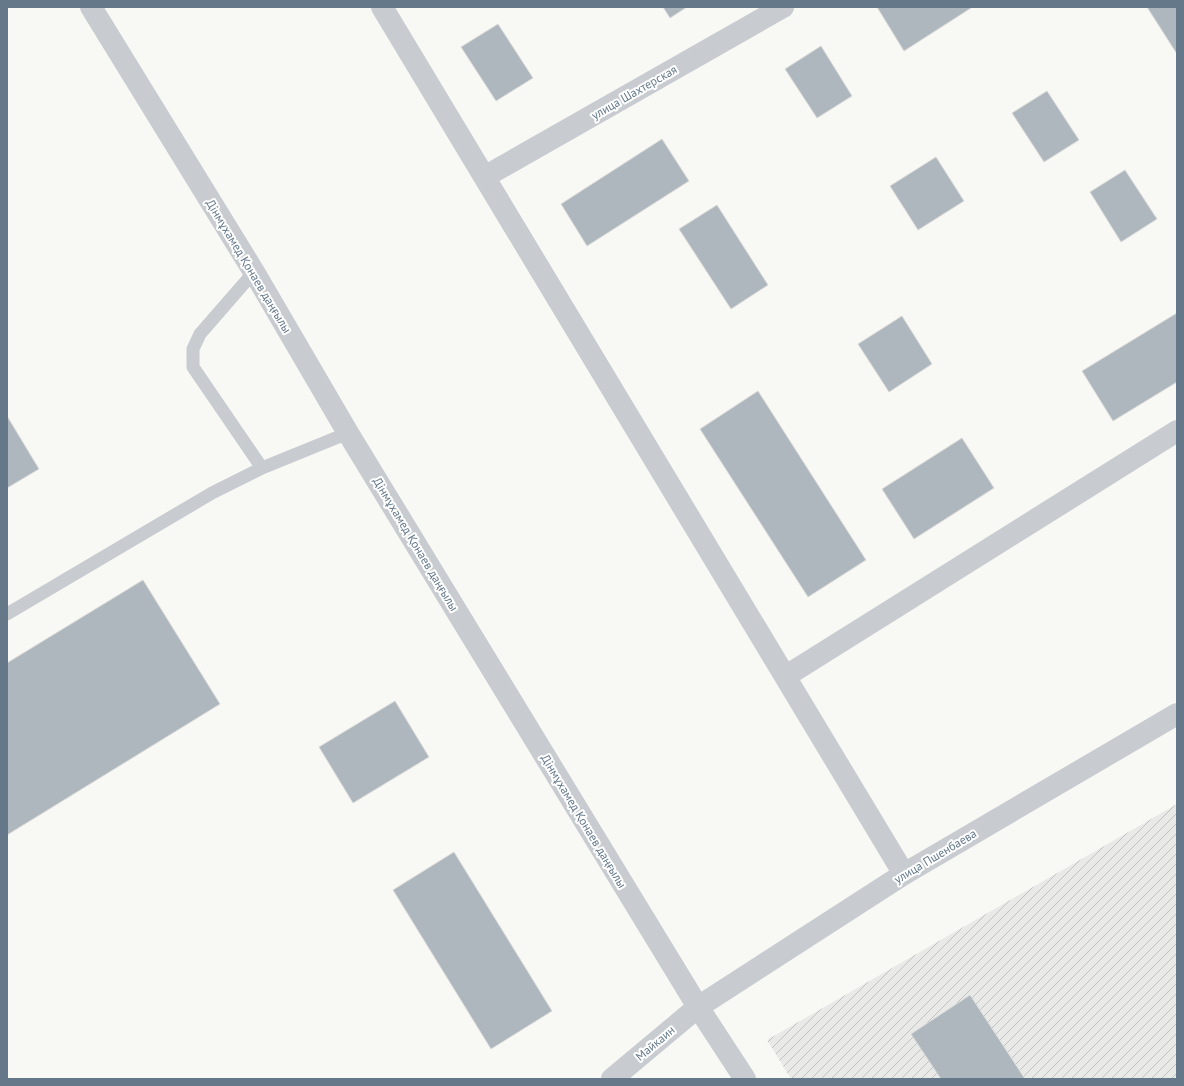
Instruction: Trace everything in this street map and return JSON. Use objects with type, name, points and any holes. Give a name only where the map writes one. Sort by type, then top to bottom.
[{"type":"street","name":"Дінмұхамед Қонаев даңғылы","points":[[91,7],[254,272],[348,432],[698,1007],[745,1079]]},
{"type":"street","points":[[382,7],[486,176],[904,874]]},
{"type":"street","name":"улица Шахтерская","points":[[486,176],[783,7]]},
{"type":"street","points":[[786,676],[1177,431]]},
{"type":"street","name":"улица Пшенбаева","points":[[698,1007],[904,874],[1177,714]]},
{"type":"street","name":"Майкаин","points":[[612,1079],[698,1007]]},
{"type":"lane","points":[[254,272],[200,334],[193,348],[193,367],[262,468]]},
{"type":"lane","points":[[7,614],[212,493],[262,468],[348,432]]},
{"type":"shaded area","points":[[1177,804],[1177,1079],[791,1079],[767,1040]]},
{"type":"building","points":[[663,7],[687,7],[670,18]]},
{"type":"building","points":[[877,7],[970,7],[971,8],[904,51]]},
{"type":"building","points":[[1147,7],[1177,7],[1177,54]]},
{"type":"building","points":[[498,24],[533,78],[496,101],[461,47]]},
{"type":"building","points":[[821,46],[852,96],[817,118],[785,69]]},
{"type":"building","points":[[1047,91],[1079,140],[1044,162],[1012,113]]},
{"type":"building","points":[[662,139],[689,181],[587,246],[561,204]]},
{"type":"building","points":[[936,157],[964,201],[918,230],[890,186]]},
{"type":"building","points":[[1125,170],[1157,219],[1121,242],[1090,192]]},
{"type":"building","points":[[717,205],[768,285],[731,309],[679,229]]},
{"type":"building","points":[[1177,313],[1177,382],[1113,421],[1082,371]]},
{"type":"building","points":[[902,316],[932,364],[889,392],[858,344]]},
{"type":"building","points":[[758,391],[866,560],[808,597],[700,429]]},
{"type":"building","points":[[7,416],[39,469],[7,488]]},
{"type":"building","points":[[962,438],[994,488],[914,539],[882,489]]},
{"type":"building","points":[[143,580],[220,704],[7,835],[7,663]]},
{"type":"building","points":[[395,701],[429,757],[353,803],[319,747]]},
{"type":"building","points":[[454,852],[552,1011],[491,1049],[393,890]]},
{"type":"building","points":[[970,995],[1025,1079],[941,1079],[911,1034]]}]
